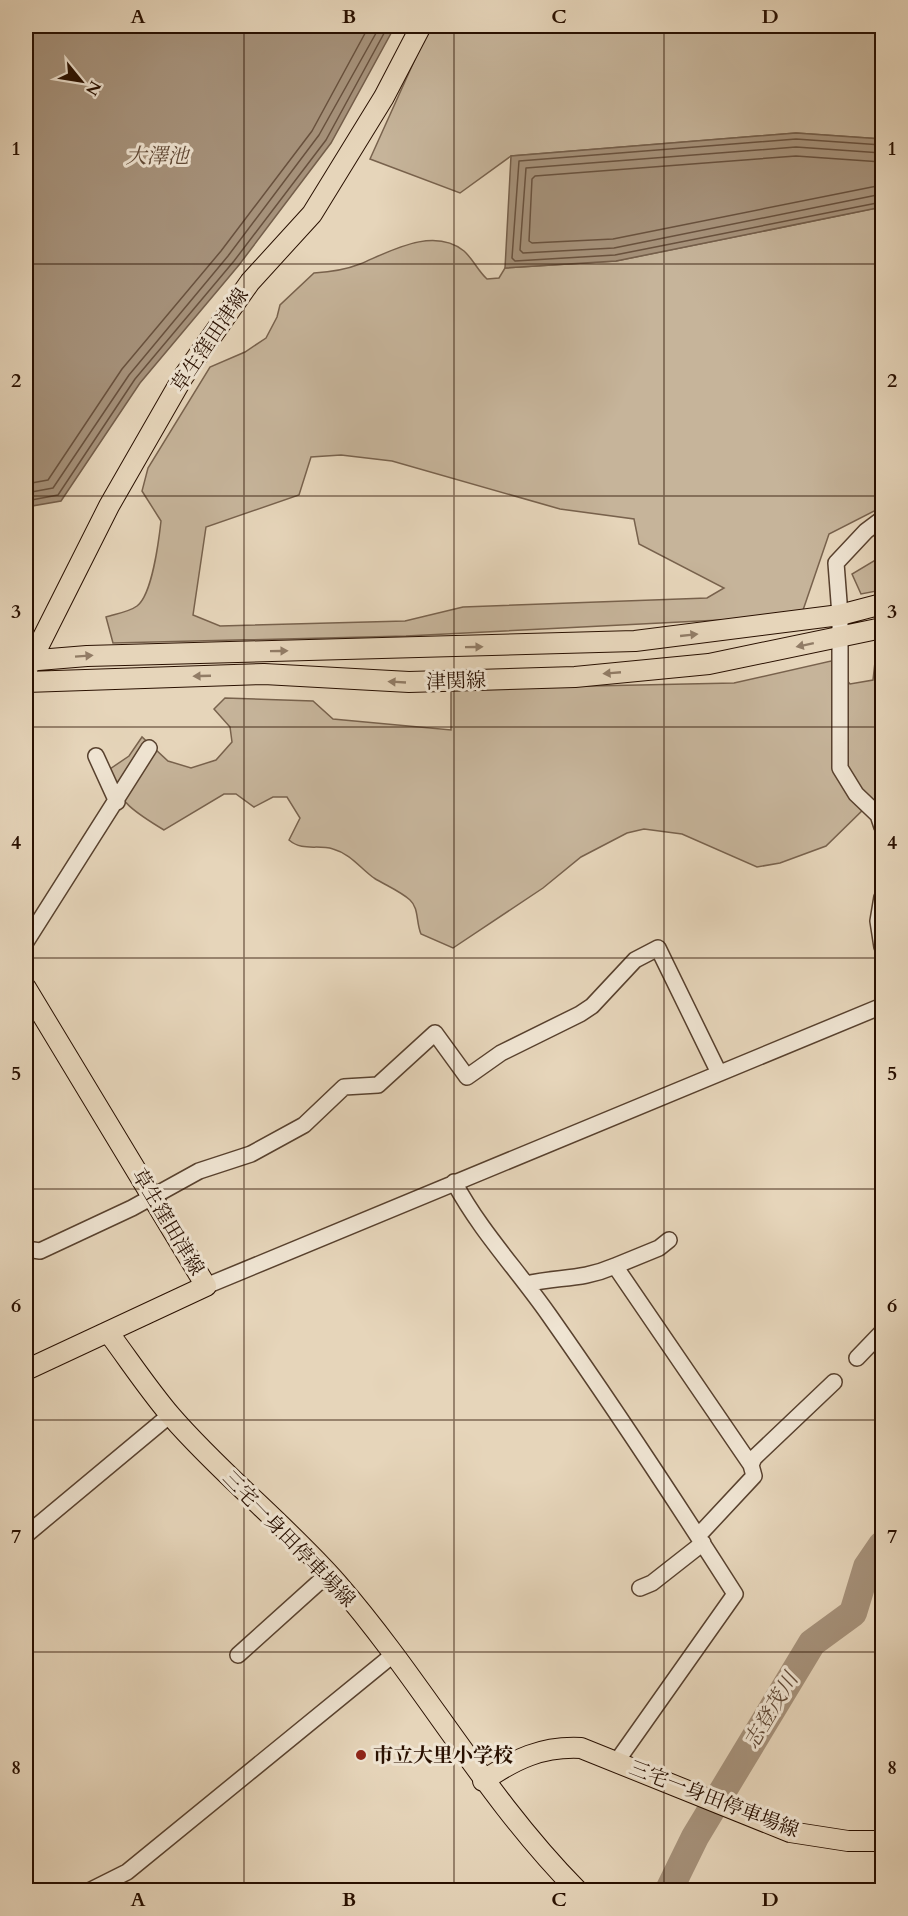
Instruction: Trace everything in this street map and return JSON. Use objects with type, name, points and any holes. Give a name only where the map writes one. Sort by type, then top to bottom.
[{"type":"main road","name":"草生窪田津線","points":[[27,664],[108,506],[183,376],[250,282],[312,214],[384,97],[420,26]]},
{"type":"main road","name":"津関線","points":[[27,664],[87,656],[634,641],[840,615],[882,604]]},
{"type":"main road","name":"津関線","points":[[26,682],[264,674],[409,682],[575,677],[709,664],[882,628]]},
{"type":"main road","name":"草生窪田津線","points":[[26,988],[206,1286],[26,1370]]},
{"type":"main road","name":"三宅一身田停車場線","points":[[108,1332],[170,1415],[328,1574],[394,1654],[483,1781],[546,1858],[577,1890]]},
{"type":"main road","name":"三宅一身田停車場線","points":[[483,1781],[515,1759],[562,1747],[581,1748],[733,1807],[790,1832],[848,1841],[882,1841]]},
{"type":"street","points":[[882,519],[866,531],[836,563],[840,615],[840,768],[856,794],[878,815],[882,827]]},
{"type":"street","points":[[26,942],[117,802],[149,748]]},
{"type":"street","points":[[96,756],[117,802]]},
{"type":"street","points":[[882,897],[878,921],[882,947]]},
{"type":"street","points":[[26,1249],[40,1251],[153,1197],[199,1171],[251,1154],[304,1125],[344,1088],[378,1085],[435,1033],[467,1077],[501,1053],[592,1006],[635,960],[658,948],[719,1073]]},
{"type":"street","points":[[206,1286],[882,1006]]},
{"type":"street","points":[[454,1182],[474,1219],[526,1284],[581,1361],[735,1594],[617,1761]]},
{"type":"street","points":[[526,1284],[542,1280],[579,1278],[659,1248],[669,1240]]},
{"type":"street","points":[[615,1266],[751,1465],[754,1476],[700,1540],[652,1583],[640,1588]]},
{"type":"street","points":[[857,1358],[882,1332]]},
{"type":"street","points":[[751,1465],[754,1458],[834,1382]]},
{"type":"street","points":[[26,1535],[170,1415]]},
{"type":"street","points":[[238,1655],[328,1574]]},
{"type":"street","points":[[91,1890],[127,1872],[394,1654]]},
{"type":"shaded area","points":[[430,26],[882,26],[882,139],[796,133],[511,156],[460,193],[370,159]]},
{"type":"shaded area","points":[[882,207],[882,507],[829,534],[801,616],[406,636],[113,643],[106,617],[137,606],[147,591],[154,566],[161,521],[142,491],[148,468],[210,367],[245,352],[266,338],[277,317],[280,305],[314,273],[349,268],[397,248],[425,241],[452,244],[464,251],[487,279],[499,278],[505,268],[616,261]],"holes":[[[341,455],[392,461],[560,509],[634,519],[639,544],[724,588],[707,598],[463,607],[405,621],[220,626],[193,615],[206,527],[299,495],[311,457]]]},
{"type":"shaded area","points":[[882,556],[882,590],[861,594],[852,574]]},
{"type":"shaded area","points":[[882,660],[882,800],[868,805],[826,846],[780,863],[757,867],[682,834],[644,829],[627,833],[581,857],[543,888],[453,948],[421,934],[413,903],[374,878],[345,854],[327,848],[300,846],[289,840],[300,818],[287,797],[273,797],[254,807],[236,794],[224,794],[164,830],[137,813],[122,799],[107,771],[129,756],[142,737],[168,761],[191,768],[216,760],[232,742],[230,727],[214,709],[225,698],[313,701],[333,719],[451,730],[451,689],[734,683],[831,661],[850,684],[873,680],[875,662]]},
{"type":"water","name":"大澤池","points":[[26,26],[395,26],[331,143],[239,265],[140,383],[61,501],[26,507]]},
{"type":"water","points":[[796,133],[882,139],[882,207],[616,261],[505,268],[511,156]]},
{"type":"waterway","name":"志登茂川","points":[[669,1890],[695,1837],[812,1643],[853,1613],[867,1567],[882,1545]]},
{"type":"place","name":"市立大里小学校","points":[[361,1755]]}]
